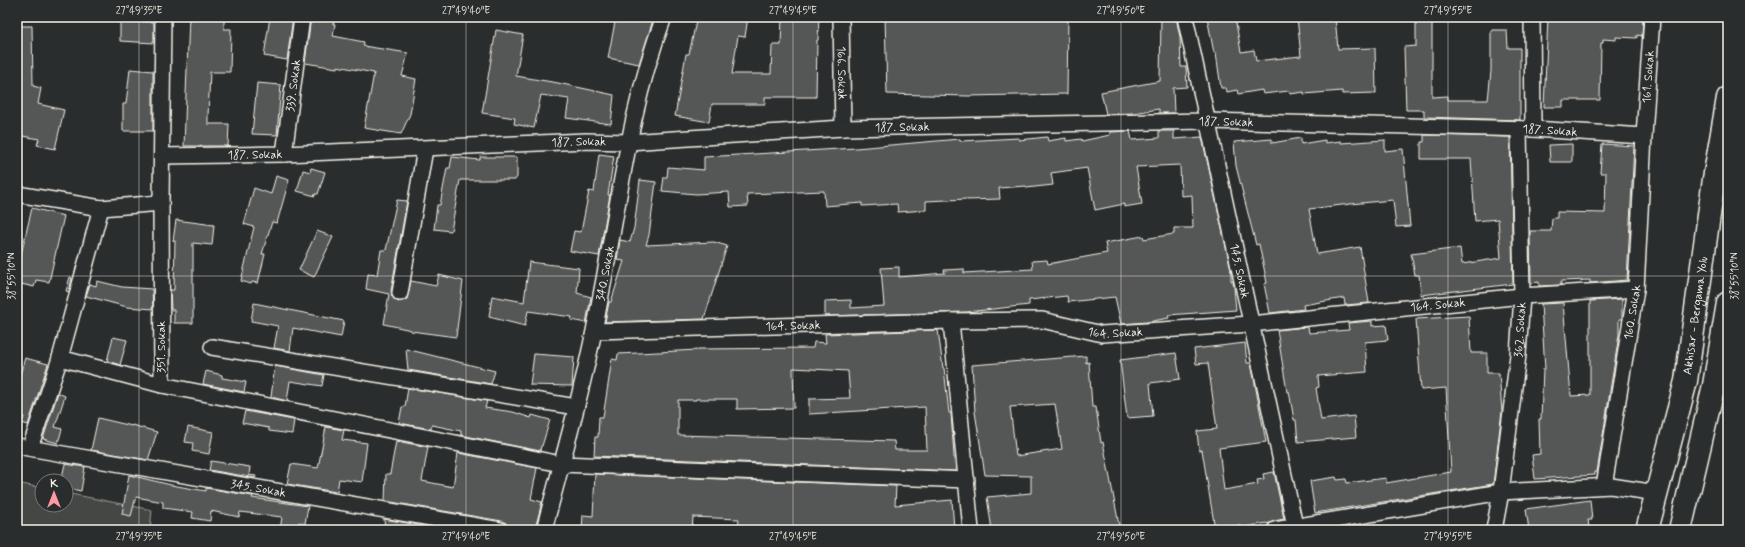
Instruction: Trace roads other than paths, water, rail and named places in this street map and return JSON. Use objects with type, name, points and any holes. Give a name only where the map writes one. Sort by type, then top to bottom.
[{"type":"main road","name":"Akhisar - Bergama Yolu","points":[[1647,530],[1686,381],[1714,179],[1728,98]]},
{"type":"main road","points":[[1680,530],[1721,387],[1728,303]]},
{"type":"street","name":"351. Sokak","points":[[60,358],[162,385],[161,203],[163,17]]},
{"type":"street","name":"339. Sokak","points":[[284,154],[302,17]]},
{"type":"street","name":"340. Sokak","points":[[544,530],[595,330],[612,243],[628,142],[652,46],[664,17]]},
{"type":"street","name":"166. Sokak","points":[[842,17],[843,128]]},
{"type":"street","name":"145. Sokak","points":[[1185,17],[1206,122],[1295,526]]},
{"type":"street","name":"362. Sokak","points":[[1494,530],[1501,492],[1518,355],[1522,296],[1526,129],[1532,17]]},
{"type":"street","name":"161. Sokak","points":[[1644,136],[1652,17]]},
{"type":"street","name":"187. Sokak","points":[[162,156],[284,154],[586,141],[628,142],[843,128],[1206,122],[1526,129],[1644,136]]},
{"type":"street","name":"160. Sokak","points":[[1604,486],[1636,289],[1644,136]]},
{"type":"street","points":[[400,293],[425,149]]},
{"type":"street","points":[[17,194],[101,208],[161,203]]},
{"type":"street","points":[[24,447],[60,358],[101,208]]},
{"type":"street","name":"164. Sokak","points":[[595,330],[1042,320],[1102,334],[1251,324],[1522,296],[1636,289]]},
{"type":"street","points":[[951,321],[971,530]]},
{"type":"street","points":[[212,347],[576,407]]},
{"type":"street","points":[[162,385],[561,464],[967,480]]},
{"type":"street","name":"345. Sokak","points":[[24,447],[500,530]]},
{"type":"street","points":[[1275,530],[1501,492],[1611,486],[1656,493]]}]
